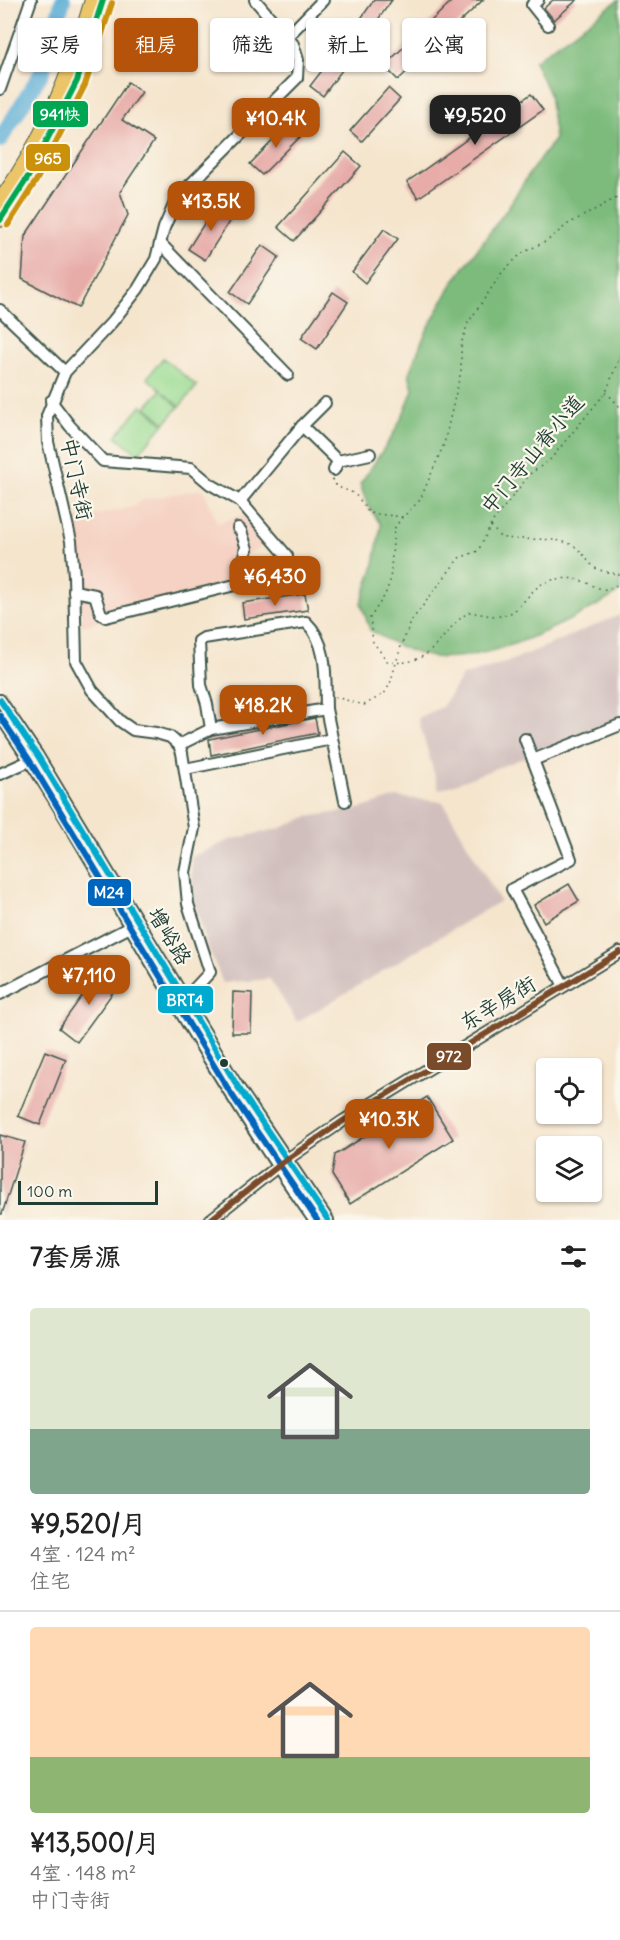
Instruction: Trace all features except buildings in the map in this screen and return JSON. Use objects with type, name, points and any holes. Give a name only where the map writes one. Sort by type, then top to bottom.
[{"type":"main road","points":[[0,201],[33,147],[65,81],[92,0]]},
{"type":"main road","points":[[0,220],[28,177],[77,81],[103,0]]},
{"type":"street","points":[[0,90],[31,0]]},
{"type":"street","name":"中门寺街","points":[[255,0],[271,18]]},
{"type":"street","points":[[294,30],[323,0]]},
{"type":"street","points":[[538,0],[532,5],[548,26]]},
{"type":"street","name":"中门寺街","points":[[179,745],[170,737],[133,730],[120,722],[92,690],[76,661],[71,541],[48,442],[47,416],[51,401],[65,372],[112,322],[138,289],[156,259],[164,228],[177,198],[297,78],[298,60],[294,47]]},
{"type":"street","points":[[160,243],[288,375]]},
{"type":"street","points":[[0,310],[65,372]]},
{"type":"street","points":[[51,401],[70,426],[103,461],[191,468],[210,484],[240,501],[287,556]]},
{"type":"street","points":[[240,501],[302,426],[325,402]]},
{"type":"street","points":[[302,426],[336,465],[370,454]]},
{"type":"street","points":[[74,591],[95,595],[101,614],[106,617],[247,582],[251,575],[245,551],[247,549],[238,528]]},
{"type":"street","points":[[211,729],[201,685],[199,641],[204,638],[306,622],[312,628],[322,649],[325,662],[326,709],[345,801]]},
{"type":"street","name":"增峪路","points":[[0,700],[38,756],[238,1087],[328,1220]]},
{"type":"street","points":[[185,999],[210,972],[188,904],[185,872],[194,828],[179,745],[211,729],[326,709]]},
{"type":"street","name":"增峪路","points":[[0,716],[67,820],[230,1093],[314,1220]]},
{"type":"street","points":[[533,760],[620,725]]},
{"type":"street","points":[[185,769],[332,739]]},
{"type":"street","points":[[525,739],[572,859],[512,889],[564,986]]},
{"type":"street","points":[[0,774],[29,761]]},
{"type":"street","points":[[0,994],[130,927]]},
{"type":"street","name":"东辛房街","points":[[210,1220],[286,1160],[393,1089],[620,952]]},
{"type":"path","points":[[620,196],[568,224],[547,241],[522,253],[503,271],[468,323],[461,344],[461,371],[444,444],[420,500],[394,529],[390,581],[385,595],[370,618],[373,642],[388,662],[419,659],[434,649],[459,618],[469,612],[505,615],[516,610],[532,590],[548,581],[566,579],[582,581],[602,590],[611,588],[620,582]]},
{"type":"path","name":"中门寺山脊小道","points":[[326,696],[364,705],[384,694],[390,684],[412,620],[459,558],[478,551],[490,525],[531,472],[549,461],[606,392],[620,356]]},
{"type":"path","points":[[606,392],[620,407]]},
{"type":"path","points":[[336,465],[330,475],[335,485],[353,493],[369,513],[403,517]]},
{"type":"path","points":[[490,525],[500,537],[524,540],[541,539],[575,546],[596,569],[620,575]]},
{"type":"shaded area","points":[[204,489],[217,523],[243,515],[264,546],[242,556],[252,584],[82,626],[73,520],[133,507],[141,500]]},
{"type":"shaded area","points":[[620,615],[620,721],[439,790],[418,718],[442,707],[462,676],[510,661]]},
{"type":"shaded area","points":[[397,797],[443,802],[500,901],[297,1022],[270,979],[223,983],[206,942],[193,896],[191,857],[230,840],[281,828],[307,817],[359,809]]},
{"type":"green space","points":[[619,0],[620,590],[615,595],[552,629],[503,647],[479,654],[456,657],[433,657],[417,653],[370,630],[361,603],[373,569],[381,525],[367,504],[360,484],[391,438],[402,417],[413,390],[409,373],[425,334],[452,284],[555,139],[549,94],[534,61]]},
{"type":"green space","points":[[163,358],[197,386],[180,406],[163,392],[179,407],[165,423],[146,407],[161,390],[147,378]]},
{"type":"green space","points":[[142,405],[164,424],[138,454],[116,436]]},
{"type":"waterway","points":[[0,140],[42,72],[63,0]]},
{"type":"transit line","name":"941快","points":[[0,220],[28,177],[77,81],[103,0]]},
{"type":"transit line","name":"965","points":[[8,225],[36,181],[85,85],[112,3]]},
{"type":"transit line","name":"BRT4","points":[[0,700],[38,756],[238,1087],[328,1220]]},
{"type":"transit line","name":"M24","points":[[0,716],[30,761],[230,1092],[317,1220]]},
{"type":"transit line","name":"972","points":[[210,1220],[286,1160],[343,1121],[620,952]]}]
